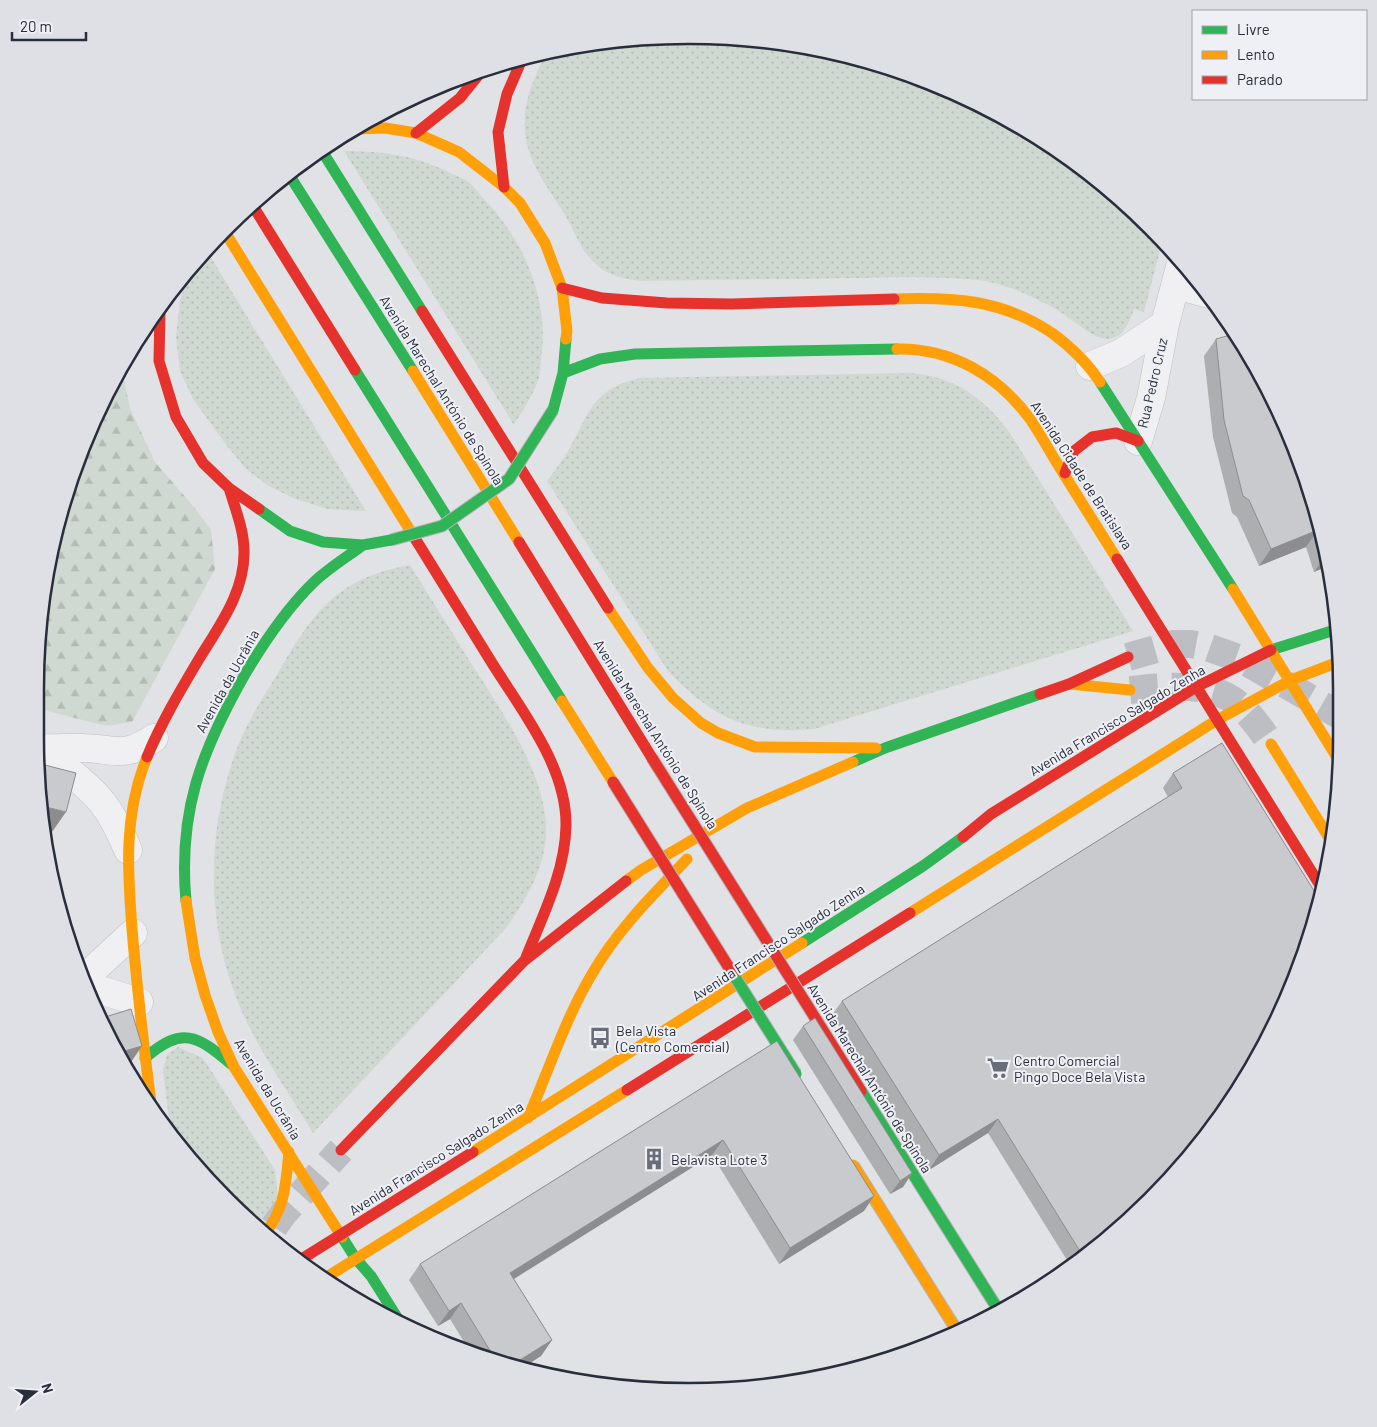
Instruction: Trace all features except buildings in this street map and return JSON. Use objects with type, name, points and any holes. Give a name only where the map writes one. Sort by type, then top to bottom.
[{"type":"main road","points":[[504,187],[498,132],[507,94],[519,67]]},
{"type":"main road","points":[[416,133],[452,106],[476,80]]},
{"type":"main road","points":[[379,123],[385,128]]},
{"type":"main road","points":[[160,319],[159,360],[176,417],[203,463],[229,488],[290,530],[323,542],[363,545],[391,540],[442,526],[509,479],[553,410],[563,373],[567,330],[562,288],[545,243],[520,203],[504,187],[459,152],[416,133],[385,128],[367,129]]},
{"type":"main road","points":[[325,156],[626,636],[670,697],[695,719],[722,736],[752,746],[784,749],[815,747],[885,748]]},
{"type":"main road","name":"Avenida Marechal António de Spínola","points":[[293,180],[465,454],[652,758],[995,1305]]},
{"type":"main road","points":[[256,211],[803,1085]]},
{"type":"main road","points":[[229,238],[534,730],[558,779],[565,813],[564,854],[558,877],[524,961]]},
{"type":"main road","points":[[562,288],[601,298],[675,304],[910,299],[970,301],[989,304],[1007,310],[1042,327],[1074,350],[1090,366],[1170,488],[1291,680],[1333,750]]},
{"type":"main road","name":"Avenida Cidade de Bratislava","points":[[563,373],[600,359],[636,354],[912,349],[947,355],[964,362],[999,384],[1016,401],[1030,420],[1065,474],[1317,880]]},
{"type":"main road","points":[[1065,474],[1074,451],[1092,437],[1116,433],[1138,440]]},
{"type":"main road","points":[[150,1094],[133,933],[128,850],[132,806],[140,774],[154,738],[227,611],[238,587],[244,558],[243,540],[229,488]]},
{"type":"main road","name":"Avenida da Ucrânia","points":[[363,545],[316,580],[277,624],[246,673],[211,739],[192,792],[187,821],[183,884],[187,919],[200,982],[220,1038],[234,1067],[356,1259],[371,1276],[394,1312]]},
{"type":"main road","name":"Avenida Francisco Salgado Zenha","points":[[305,1257],[528,1118],[924,866],[991,814],[1196,687],[1272,650],[1331,631]]},
{"type":"main road","points":[[341,1150],[524,961],[641,870],[747,808],[885,748],[1068,684],[1128,657]]},
{"type":"main road","points":[[330,1275],[491,1176],[1217,720],[1291,680],[1332,665]]},
{"type":"main road","points":[[1068,684],[1130,690]]},
{"type":"main road","points":[[1271,744],[1326,833]]},
{"type":"main road","points":[[1292,779],[1328,821]]},
{"type":"main road","points":[[528,1118],[578,1000],[611,943],[676,868],[747,808]]},
{"type":"main road","points":[[146,1058],[162,1043],[172,1039],[189,1037],[208,1046],[234,1067]]},
{"type":"main road","points":[[270,1228],[280,1210],[285,1189],[289,1152]]},
{"type":"main road","points":[[845,1152],[954,1326]]},
{"type":"street","name":"Rua Pedro Cruz","points":[[1138,440],[1151,398],[1165,324],[1178,274]]},
{"type":"street","name":"Rua Pedro Cruz","points":[[1090,366],[1121,354],[1165,324]]},
{"type":"street","points":[[44,747],[86,748],[112,752],[128,751],[154,738]]},
{"type":"street","points":[[44,753],[80,780],[102,802],[120,830],[128,850]]},
{"type":"street","points":[[89,974],[133,933]]},
{"type":"street","points":[[94,988],[139,1002]]},
{"type":"green space","points":[[688,44],[731,45],[773,49],[814,56],[896,78],[974,110],[1011,130],[1047,152],[1114,204],[1160,250],[1144,312],[1134,309],[1126,326],[1118,336],[1109,339],[1098,337],[1088,332],[1054,308],[1032,297],[994,283],[972,279],[906,277],[642,281],[621,278],[602,269],[589,257],[534,164],[525,132],[525,111],[533,81],[542,61],[563,56],[604,49]]},
{"type":"green space","points":[[344,151],[385,153],[412,158],[459,177],[473,187],[511,233],[531,272],[542,315],[543,337],[539,378],[514,425]]},
{"type":"green space","points":[[210,256],[366,511],[327,509],[293,498],[267,485],[246,469],[193,399],[180,371],[176,337],[180,300],[185,286]]},
{"type":"green space","points":[[911,373],[942,379],[968,391],[990,409],[1010,433],[1133,631],[814,729],[770,729],[751,726],[716,712],[700,701],[668,671],[547,481],[567,452],[590,409],[604,394],[625,382],[639,378]]},
{"type":"green space","points":[[124,378],[130,408],[155,462],[195,508],[211,530],[215,569],[132,722],[106,726],[44,710],[45,646],[49,604],[56,563],[78,481],[110,403]]},
{"type":"green space","points":[[410,565],[522,746],[540,791],[545,813],[545,848],[533,884],[506,928],[313,1133],[258,1043],[242,1012],[230,980],[221,947],[216,913],[215,845],[220,812],[227,778],[246,727],[291,651],[316,615],[345,589],[385,571]]},
{"type":"green space","points":[[178,1047],[203,1058],[275,1170],[278,1197],[261,1221],[204,1164],[169,1120],[163,1070],[167,1055]]},
{"type":"tunnel","points":[[1128,657],[1173,644],[1191,644],[1207,647],[1241,659],[1333,711]]},
{"type":"tunnel","points":[[1130,690],[1187,687],[1215,692],[1228,697],[1244,709],[1271,744]]},
{"type":"tunnel","points":[[274,1227],[283,1214],[341,1150]]},
{"type":"traffic: fast","points":[[325,156],[422,311]]},
{"type":"traffic: fast","points":[[292,180],[413,371]]},
{"type":"traffic: fast","points":[[553,410],[563,373],[566,339]]},
{"type":"traffic: fast","points":[[563,373],[600,359],[635,354],[897,349]]},
{"type":"traffic: fast","points":[[355,370],[562,701]]},
{"type":"traffic: fast","points":[[1100,382],[1233,589]]},
{"type":"traffic: fast","points":[[391,540],[442,526],[509,479],[553,410]]},
{"type":"traffic: fast","points":[[259,509],[290,531],[323,542],[363,545],[391,540]]},
{"type":"traffic: fast","points":[[186,901],[184,869],[189,811],[205,757],[229,704],[259,651],[294,603],[320,577],[363,545]]},
{"type":"traffic: fast","points":[[1271,650],[1331,631]]},
{"type":"traffic: fast","points":[[853,762],[885,748],[1040,694]]},
{"type":"traffic: fast","points":[[802,943],[923,866],[963,837]]},
{"type":"traffic: fast","points":[[733,974],[796,1074]]},
{"type":"traffic: fast","points":[[145,1058],[169,1041],[189,1038],[208,1046],[231,1064]]},
{"type":"traffic: fast","points":[[861,1091],[995,1305]]},
{"type":"traffic: fast","points":[[342,1237],[356,1259],[371,1276],[394,1312]]},
{"type":"traffic: slow","points":[[369,129],[385,128],[416,133],[459,152],[504,187],[520,203],[545,243],[562,288],[567,331],[566,339]]},
{"type":"traffic: slow","points":[[229,238],[416,540]]},
{"type":"traffic: slow","points":[[894,299],[936,299],[976,302],[1014,313],[1059,338],[1084,361],[1100,382]]},
{"type":"traffic: slow","points":[[897,349],[936,353],[954,359],[972,367],[1003,389],[1030,419],[1117,559]]},
{"type":"traffic: slow","points":[[413,371],[519,542]]},
{"type":"traffic: slow","points":[[1233,589],[1333,751]]},
{"type":"traffic: slow","points":[[608,608],[648,668],[673,698],[701,723],[718,733],[755,747],[876,748]]},
{"type":"traffic: slow","points":[[1291,680],[1332,664]]},
{"type":"traffic: slow","points":[[910,913],[1217,720],[1291,680]]},
{"type":"traffic: slow","points":[[1070,684],[1130,690]]},
{"type":"traffic: slow","points":[[562,701],[613,782]]},
{"type":"traffic: slow","points":[[1271,744],[1326,833]]},
{"type":"traffic: slow","points":[[147,757],[139,780],[130,825],[129,871],[135,961],[150,1093]]},
{"type":"traffic: slow","points":[[626,881],[641,870],[747,808],[853,762]]},
{"type":"traffic: slow","points":[[528,1118],[574,1008],[602,958],[636,914],[687,859]]},
{"type":"traffic: slow","points":[[186,901],[195,958],[205,995],[218,1032],[234,1067],[342,1237]]},
{"type":"traffic: slow","points":[[473,1152],[802,943]]},
{"type":"traffic: slow","points":[[330,1275],[627,1090]]},
{"type":"traffic: slow","points":[[269,1228],[276,1216],[283,1196],[289,1152]]},
{"type":"traffic: slow","points":[[853,1165],[954,1326]]},
{"type":"traffic: jam","points":[[504,187],[498,132],[507,94],[519,67]]},
{"type":"traffic: jam","points":[[416,133],[460,98],[474,81]]},
{"type":"traffic: jam","points":[[256,211],[355,370]]},
{"type":"traffic: jam","points":[[562,288],[602,298],[667,303],[732,304],[894,299]]},
{"type":"traffic: jam","points":[[422,311],[608,608]]},
{"type":"traffic: jam","points":[[160,319],[159,361],[176,417],[203,463],[229,488],[259,509]]},
{"type":"traffic: jam","points":[[1065,473],[1074,451],[1092,437],[1116,433],[1138,441]]},
{"type":"traffic: jam","points":[[147,757],[171,707],[229,608],[240,581],[244,543],[229,488]]},
{"type":"traffic: jam","points":[[416,540],[541,740],[559,782],[566,826],[562,861],[552,894],[525,960]]},
{"type":"traffic: jam","points":[[519,542],[652,758]]},
{"type":"traffic: jam","points":[[1117,559],[1317,880]]},
{"type":"traffic: jam","points":[[963,837],[991,814],[1196,687],[1271,650]]},
{"type":"traffic: jam","points":[[1040,694],[1069,684],[1128,657]]},
{"type":"traffic: jam","points":[[652,758],[861,1091]]},
{"type":"traffic: jam","points":[[613,782],[733,974]]},
{"type":"traffic: jam","points":[[341,1150],[524,961],[626,881]]},
{"type":"traffic: jam","points":[[627,1090],[910,913]]},
{"type":"traffic: jam","points":[[305,1257],[473,1152]]},
{"type":"place","name":"Bela Vista (Centro Comercial)","points":[[600,1038]]},
{"type":"place","name":"Centro Comercial Pingo Doce Bela Vista","points":[[998,1068]]},
{"type":"place","name":"Belavista Lote 3","points":[[654,1159]]}]
